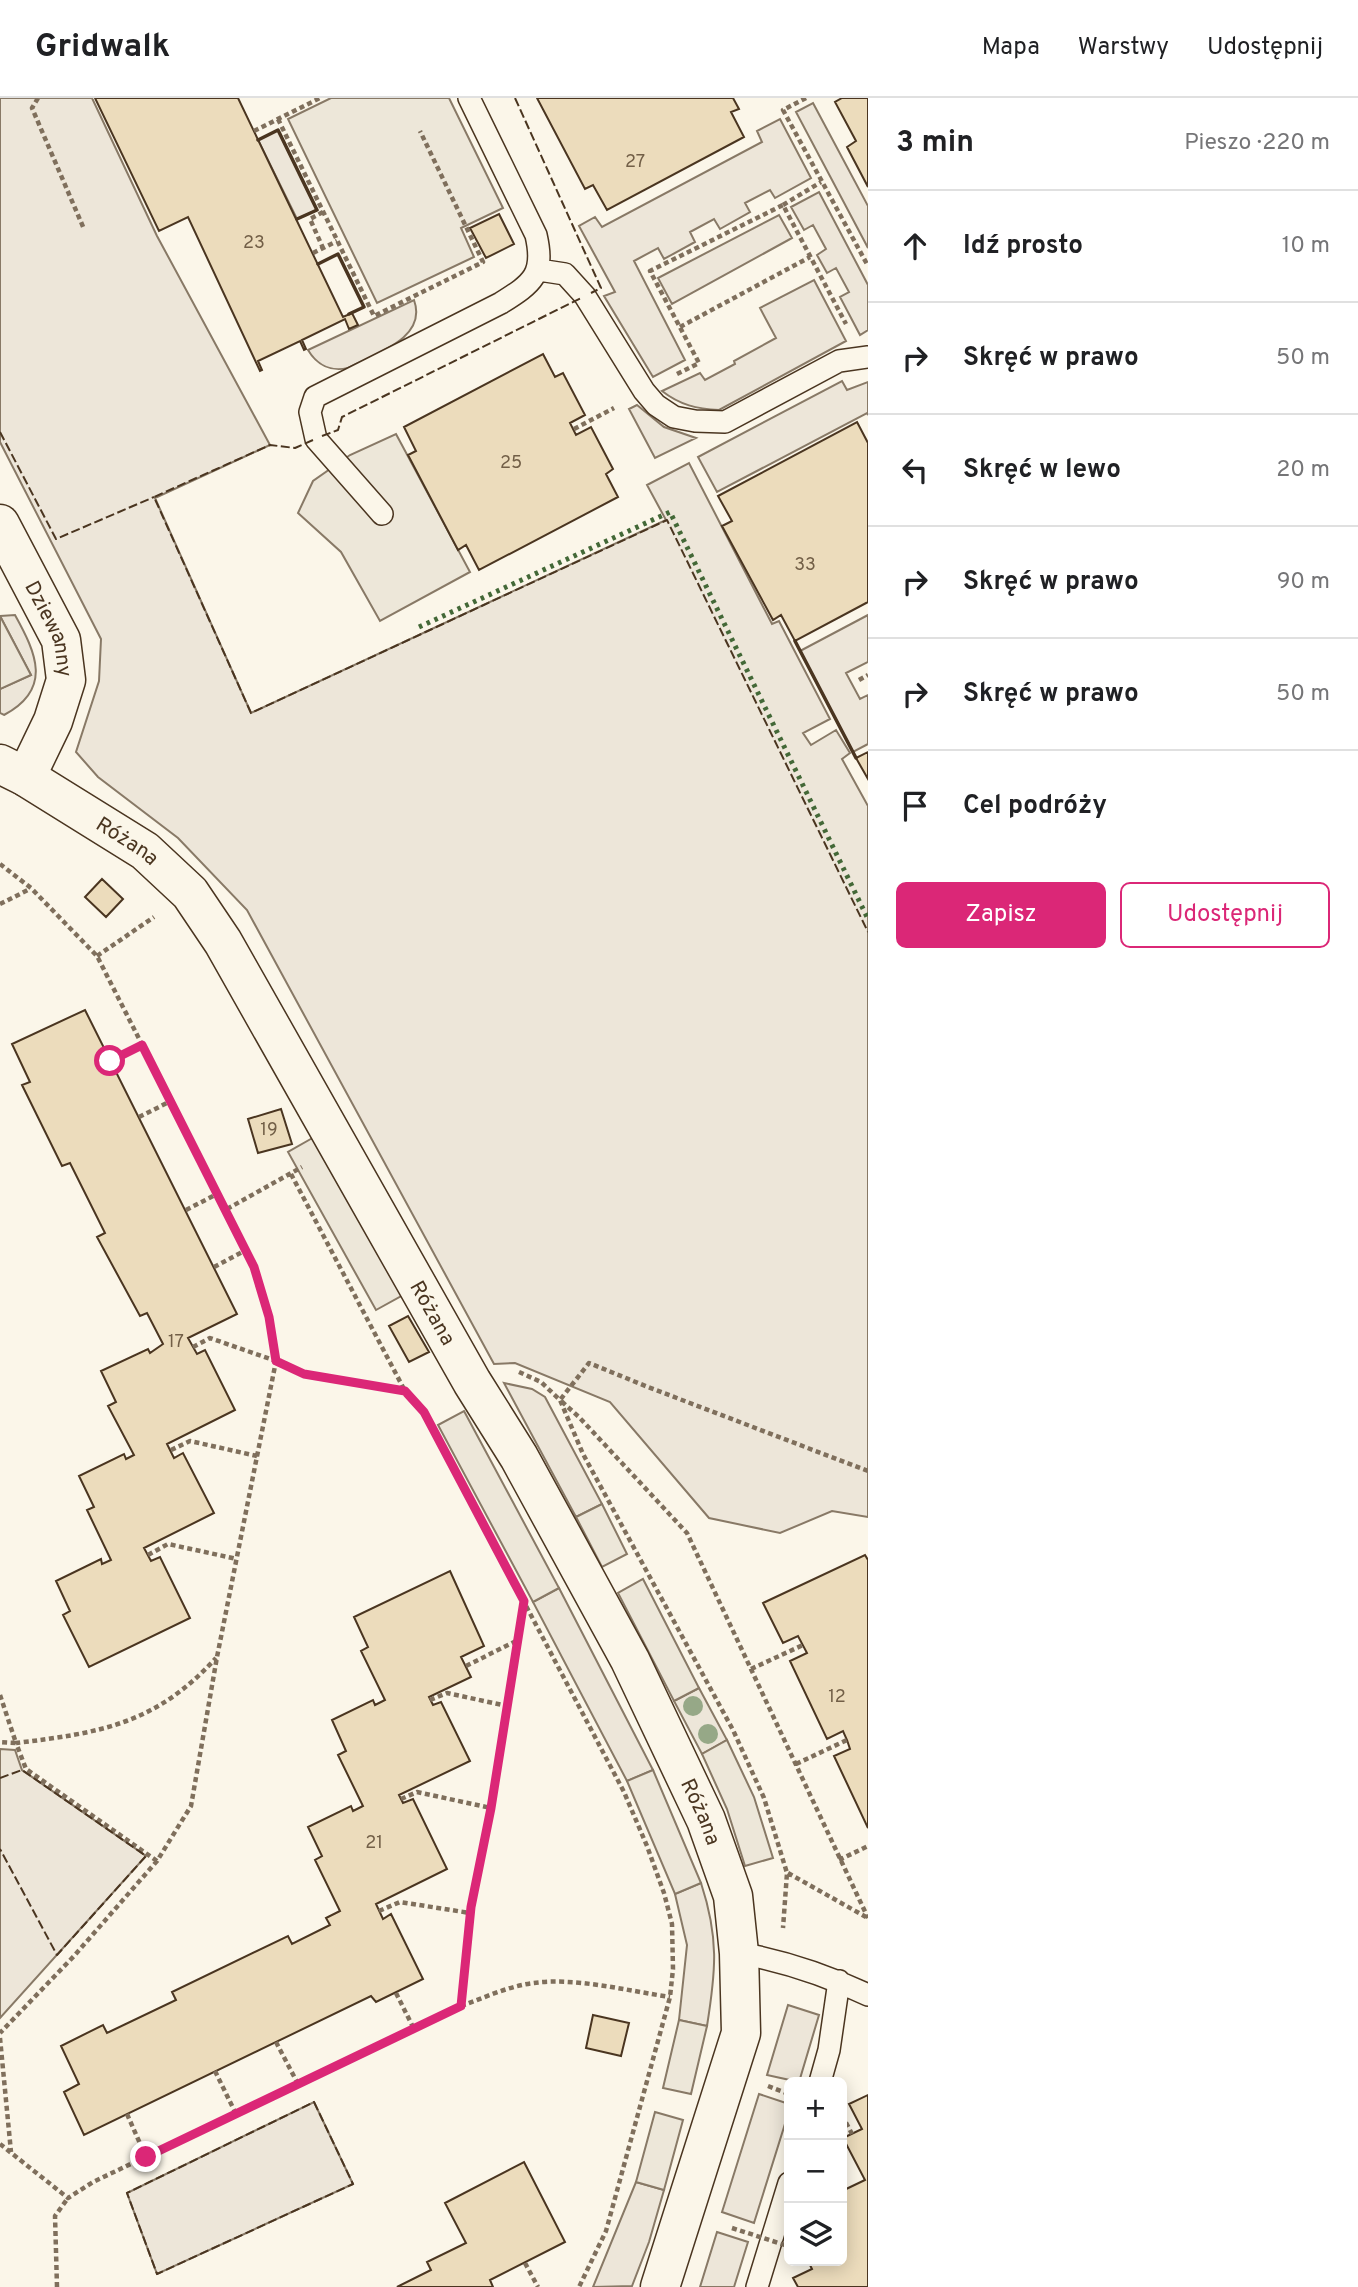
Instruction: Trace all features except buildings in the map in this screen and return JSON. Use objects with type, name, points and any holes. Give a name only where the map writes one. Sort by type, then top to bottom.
[{"type":"street","name":"Dziewanny","points":[[0,524],[61,640],[65,680],[52,721],[13,770]]},
{"type":"street","name":"Różana","points":[[13,770],[145,851],[190,893],[223,942],[466,1370],[519,1457],[630,1660],[706,1820],[733,1896],[741,2033],[660,2287]]},
{"type":"lane","points":[[382,514],[316,439],[310,412],[315,397],[501,303],[523,290],[539,270],[541,253],[536,235],[469,98]]},
{"type":"lane","points":[[539,270],[565,274],[585,296],[644,391],[656,405],[674,417],[725,422],[839,361],[868,357]]},
{"type":"lane","points":[[738,1952],[781,1961],[839,1981],[868,1995]]},
{"type":"lane","points":[[821,2077],[829,2050],[839,1981]]},
{"type":"lane","points":[[757,2287],[784,2199]]},
{"type":"path","points":[[38,98],[32,108],[83,229]]},
{"type":"path","points":[[254,131],[320,98]]},
{"type":"path","points":[[806,98],[783,110],[868,267]]},
{"type":"path","points":[[278,119],[374,316],[483,262],[419,131]]},
{"type":"path","points":[[650,271],[783,205],[821,182]]},
{"type":"path","points":[[783,205],[850,334]]},
{"type":"path","points":[[323,212],[310,219],[324,248]]},
{"type":"path","points":[[313,253],[337,241]]},
{"type":"path","points":[[680,327],[810,257]]},
{"type":"path","points":[[859,680],[868,675]]},
{"type":"path","points":[[0,864],[31,888],[97,956],[219,1193],[254,1267],[269,1317],[276,1361],[217,1657],[191,1806],[157,1861],[0,2036],[11,2152]]},
{"type":"path","points":[[0,904],[31,888]]},
{"type":"path","points":[[97,956],[125,936]]},
{"type":"path","points":[[110,1061],[142,1045]]},
{"type":"path","points":[[139,1117],[171,1101]]},
{"type":"path","points":[[290,1174],[405,1391],[424,1412],[624,1792],[664,1893],[672,1924],[673,1969],[670,1997],[606,2231],[579,2287]]},
{"type":"path","points":[[226,1209],[278,1181]]},
{"type":"path","points":[[186,1210],[219,1193]]},
{"type":"path","points":[[214,1267],[246,1250]]},
{"type":"path","points":[[193,1348],[210,1338],[276,1361],[304,1374],[405,1391]]},
{"type":"path","points":[[867,1918],[687,1533],[560,1400],[589,1363],[868,1471]]},
{"type":"path","points":[[171,1450],[190,1441],[257,1457]]},
{"type":"path","points":[[148,1555],[168,1544],[237,1559]]},
{"type":"path","points":[[461,2006],[470,1913],[491,1808],[524,1601]]},
{"type":"path","points":[[466,1666],[518,1640]]},
{"type":"path","points":[[751,1669],[803,1645]]},
{"type":"path","points":[[0,1742],[16,1743],[71,1736],[114,1727],[153,1711],[177,1695],[217,1657]]},
{"type":"path","points":[[430,1700],[447,1693],[507,1706]]},
{"type":"path","points":[[0,1695],[26,1769],[157,1861]]},
{"type":"path","points":[[796,1764],[847,1740]]},
{"type":"path","points":[[401,1799],[417,1792],[491,1808]]},
{"type":"path","points":[[839,1860],[868,1846]]},
{"type":"path","points":[[787,1873],[867,1918]]},
{"type":"path","points":[[379,1911],[400,1902],[470,1913]]},
{"type":"path","points":[[57,2287],[55,2216],[68,2198],[93,2182],[461,2006],[502,1991],[540,1982],[596,1986],[670,1997]]},
{"type":"path","points":[[396,1993],[414,2029]]},
{"type":"path","points":[[276,2042],[298,2084]]},
{"type":"path","points":[[215,2071],[236,2113]]},
{"type":"path","points":[[775,2088],[784,2092]]},
{"type":"path","points":[[127,2114],[146,2157]]},
{"type":"path","points":[[847,2124],[852,2134]]},
{"type":"path","points":[[0,2144],[68,2198]]},
{"type":"path","points":[[733,2228],[784,2245]]},
{"type":"path","points":[[525,2263],[538,2287]]},
{"type":"shaded area","points":[[0,98],[92,98],[157,236],[270,445],[155,498],[251,713],[666,520],[647,485],[689,463],[772,624],[779,621],[830,719],[803,733],[811,745],[836,730],[850,753],[842,759],[868,806],[868,1517],[832,1511],[780,1533],[709,1518],[610,1402],[515,1363],[494,1364],[247,910],[178,838],[98,777],[76,752],[99,681],[101,639],[0,442]]},
{"type":"shaded area","points":[[331,98],[449,98],[503,208],[461,228],[474,257],[377,303],[288,119]]},
{"type":"shaded area","points":[[813,103],[868,206],[868,248],[796,112]]},
{"type":"shaded area","points":[[780,119],[811,178],[775,198],[770,190],[745,203],[750,212],[720,229],[714,219],[690,232],[695,242],[664,259],[658,248],[634,261],[685,360],[653,377],[604,296],[615,292],[579,226],[595,217],[602,227],[762,142],[757,131]]},
{"type":"shaded area","points":[[278,130],[317,210],[297,219],[258,140]]},
{"type":"shaded area","points":[[819,192],[868,285],[868,330],[860,335],[840,297],[849,292],[836,268],[827,273],[817,255],[826,249],[813,225],[804,230],[791,207]]},
{"type":"shaded area","points":[[779,215],[792,238],[672,304],[658,278]]},
{"type":"shaded area","points":[[814,280],[846,341],[719,410],[689,405],[662,391],[700,373],[705,380],[776,338],[760,308]]},
{"type":"shaded area","points":[[414,300],[416,314],[406,335],[384,351],[348,368],[325,366],[308,350]]},
{"type":"shaded area","points":[[842,381],[847,390],[868,382],[868,415],[867,413],[717,492],[698,457]]},
{"type":"shaded area","points":[[637,405],[664,427],[696,438],[655,458],[629,409]]},
{"type":"shaded area","points":[[396,434],[470,572],[380,621],[341,552],[298,513],[313,481],[350,455]]},
{"type":"shaded area","points":[[15,615],[34,656],[35,682],[19,705],[4,715],[0,713],[0,689],[31,675],[0,616]]},
{"type":"shaded area","points":[[868,615],[868,662],[846,673],[860,699],[868,695],[868,744],[853,752],[800,651]]},
{"type":"shaded area","points":[[0,616],[31,675],[0,689]]},
{"type":"shaded area","points":[[316,1136],[403,1295],[376,1310],[288,1152]]},
{"type":"shaded area","points":[[504,1383],[532,1389],[545,1397],[602,1504],[576,1517]]},
{"type":"shaded area","points":[[464,1411],[559,1588],[533,1602],[438,1425]]},
{"type":"shaded area","points":[[602,1504],[627,1554],[602,1567],[576,1517]]},
{"type":"shaded area","points":[[643,1579],[699,1688],[674,1701],[618,1593]]},
{"type":"shaded area","points":[[559,1588],[653,1770],[627,1781],[533,1602]]},
{"type":"shaded area","points":[[699,1688],[727,1740],[702,1754],[674,1701]]},
{"type":"shaded area","points":[[727,1740],[754,1797],[773,1858],[745,1866],[727,1809],[702,1754]]},
{"type":"shaded area","points":[[0,1749],[15,1750],[22,1770],[146,1856],[0,2018]]},
{"type":"shaded area","points":[[653,1770],[701,1883],[675,1894],[627,1781]]},
{"type":"shaded area","points":[[701,1883],[711,1921],[714,1954],[707,2026],[679,2020],[687,1945],[675,1894]]},
{"type":"shaded area","points":[[788,2005],[819,2015],[800,2077],[784,2079],[767,2075]]},
{"type":"shaded area","points":[[679,2020],[707,2026],[691,2094],[663,2088]]},
{"type":"shaded area","points":[[759,2094],[784,2102],[784,2127],[754,2223],[722,2212]]},
{"type":"shaded area","points":[[314,2102],[353,2184],[157,2274],[127,2193]]},
{"type":"shaded area","points":[[655,2112],[683,2120],[664,2190],[636,2182]]},
{"type":"shaded area","points":[[636,2182],[664,2190],[649,2242],[632,2286],[593,2287]]},
{"type":"shaded area","points":[[717,2232],[748,2242],[734,2287],[700,2287]]},
{"type":"hedge","points":[[419,627],[670,512],[868,919]]},
{"type":"fence","points":[[515,98],[601,288],[591,293]]},
{"type":"fence","points":[[322,436],[338,430],[342,417],[581,298]]},
{"type":"fence","points":[[0,432],[56,539],[154,497]]},
{"type":"fence","points":[[313,440],[295,448],[270,445],[154,497],[251,713],[667,520],[868,932]]},
{"type":"fence","points":[[0,1778],[22,1770],[146,1856],[57,1955],[0,1849]]},
{"type":"fence","points":[[314,2102],[353,2184],[157,2274],[127,2193],[314,2102]]},
{"type":"wall","points":[[258,140],[278,130],[317,210],[297,219]]},
{"type":"wall","points":[[318,264],[338,254],[364,307],[349,314]]},
{"type":"wall","points":[[795,641],[856,758]]},
{"type":"route","points":[[110,1061],[142,1045],[254,1267],[269,1317],[276,1361],[304,1374],[405,1391],[424,1412],[524,1601],[491,1808],[471,1907],[461,2006],[146,2157]]}]
